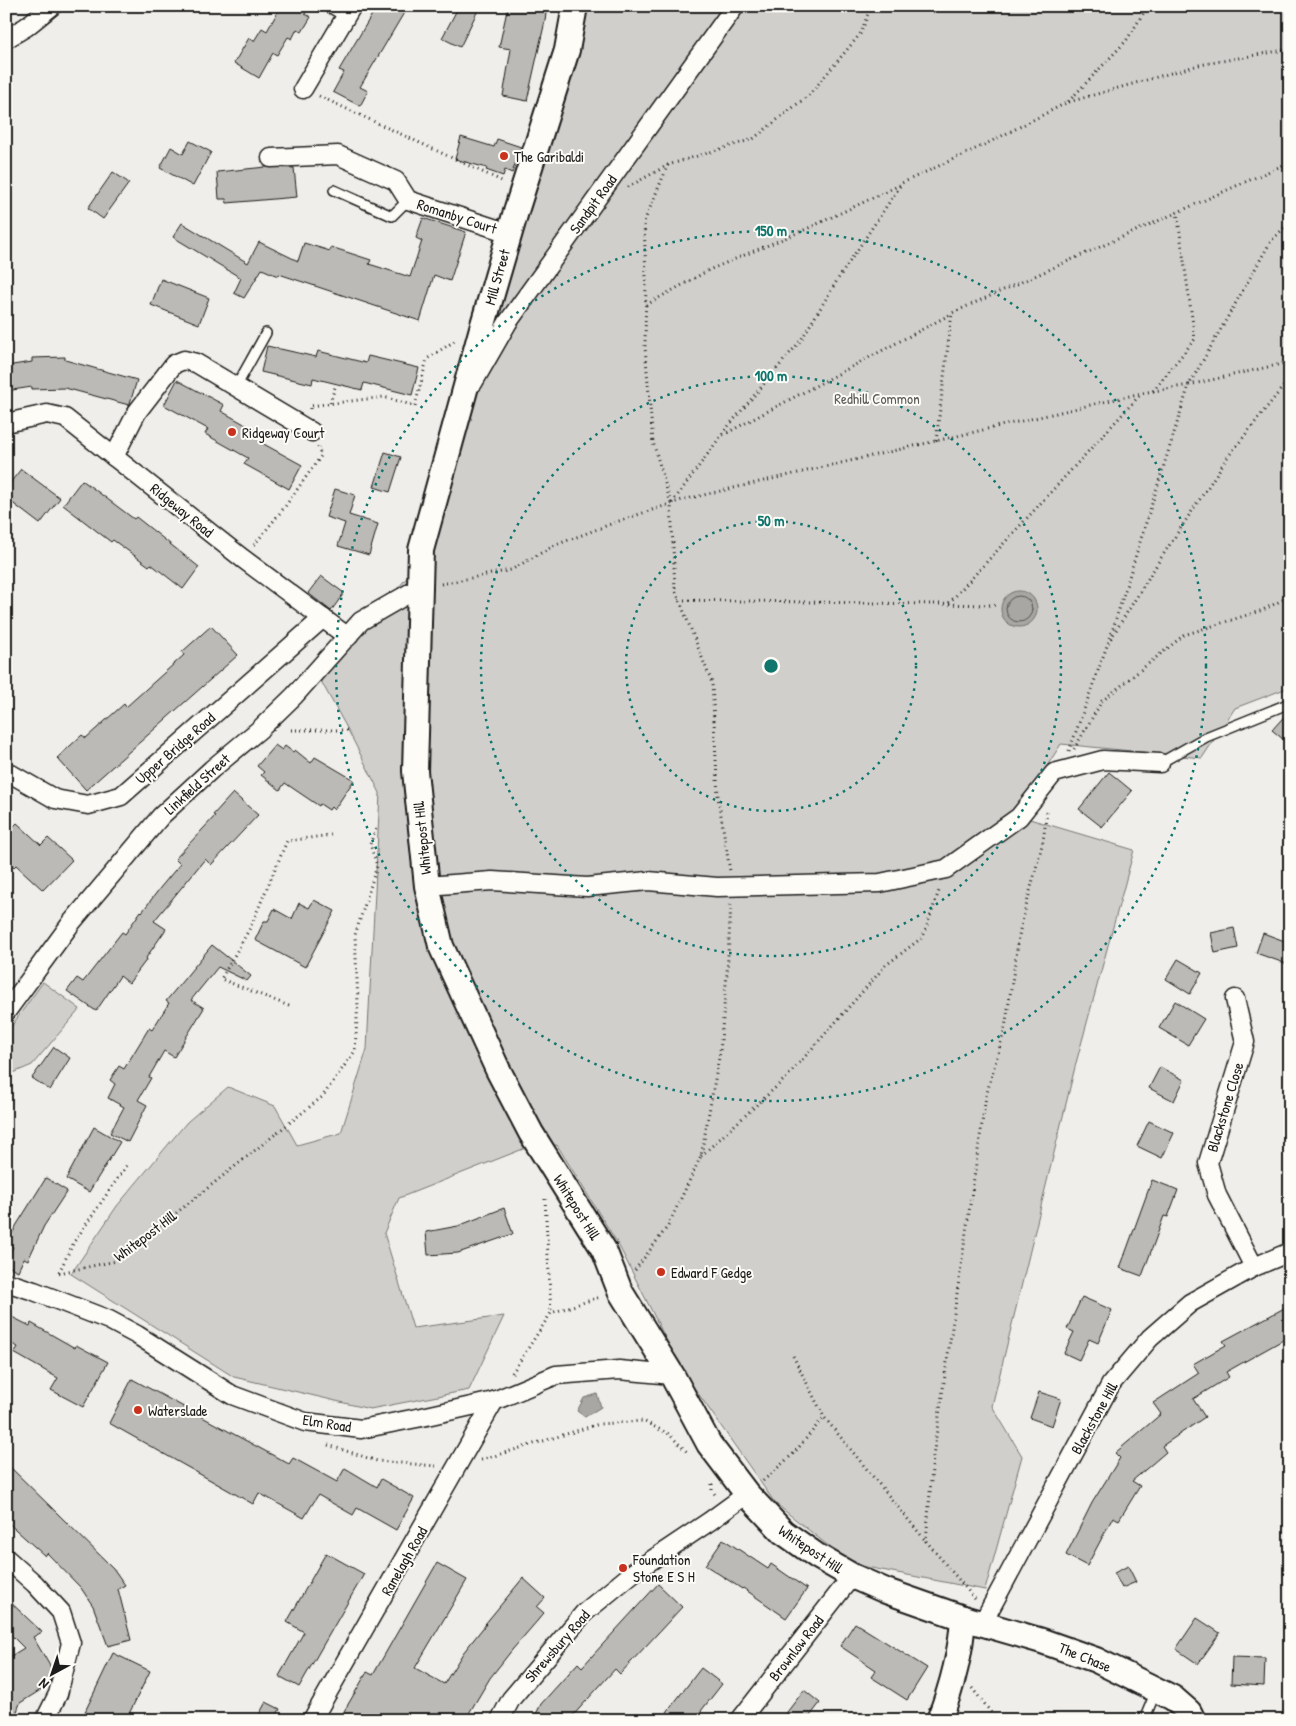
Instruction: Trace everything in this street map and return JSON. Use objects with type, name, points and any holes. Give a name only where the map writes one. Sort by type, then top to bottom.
[{"type":"street","points":[[6,39],[26,27],[52,6]]},
{"type":"street","name":"Mill Street","points":[[422,550],[459,408],[509,233],[567,50],[575,6]]},
{"type":"street","name":"Sandpit Road","points":[[459,408],[508,322],[735,6]]},
{"type":"street","points":[[303,89],[349,11]]},
{"type":"street","name":"Romanby Court","points":[[271,158],[338,155],[396,181],[408,200],[509,233]]},
{"type":"street","points":[[114,457],[137,412],[174,364],[184,360],[196,364],[312,432]]},
{"type":"street","name":"Ridgeway Road","points":[[6,423],[47,414],[65,418],[242,558],[348,637]]},
{"type":"street","name":"Whitepost Hill","points":[[422,550],[415,771],[427,886],[442,946],[498,1070],[531,1133],[604,1250],[620,1291],[672,1375],[709,1444],[747,1494],[782,1532],[817,1556],[852,1576],[886,1591],[978,1618]]},
{"type":"street","name":"Linkfield Street","points":[[7,1010],[72,922],[161,816],[212,769],[260,729],[294,696],[361,621],[420,587]]},
{"type":"street","name":"Upper Bridge Road","points":[[6,770],[55,799],[88,805],[121,796],[323,618]]},
{"type":"street","points":[[427,886],[492,881],[587,887],[648,881],[718,887],[880,883],[946,868],[1019,816],[1059,767],[1103,760],[1160,763]]},
{"type":"street","name":"Blackstone Close","points":[[1235,999],[1245,1042],[1208,1163],[1217,1195],[1254,1267]]},
{"type":"street","name":"Blackstone Hill","points":[[978,1618],[1111,1384],[1150,1338],[1190,1303],[1254,1267],[1290,1252]]},
{"type":"street","name":"Elm Road","points":[[6,1282],[110,1320],[232,1395],[305,1422],[361,1429],[494,1401],[556,1375],[619,1370],[672,1375]]},
{"type":"street","name":"Ranelagh Road","points":[[312,1720],[494,1401]]},
{"type":"street","name":"Shrewsbury Road","points":[[500,1720],[511,1700],[584,1613],[634,1572],[747,1494]]},
{"type":"street","points":[[6,1558],[35,1584],[61,1612],[71,1643],[58,1694],[45,1720]]},
{"type":"street","name":"Brownlow Road","points":[[740,1720],[852,1576]]},
{"type":"street","points":[[939,1720],[955,1670],[960,1645],[978,1618]]},
{"type":"street","name":"The Chase","points":[[978,1618],[1087,1657],[1157,1689],[1173,1698],[1189,1712],[1193,1720]]},
{"type":"lane","points":[[327,6],[349,11]]},
{"type":"lane","points":[[334,190],[392,216],[408,200]]},
{"type":"lane","points":[[236,387],[266,333]]},
{"type":"lane","points":[[1160,763],[1206,737],[1290,703]]},
{"type":"lane","points":[[1144,1720],[1157,1689]]},
{"type":"path","points":[[625,189],[668,165],[753,139],[810,94],[861,33],[871,6]]},
{"type":"path","points":[[1068,102],[1126,41],[1148,6]]},
{"type":"path","points":[[646,305],[710,270],[812,227],[984,146],[1068,102],[1199,65],[1290,49]]},
{"type":"path","points":[[303,89],[522,190]]},
{"type":"path","points":[[721,436],[952,313],[1290,162]]},
{"type":"path","points":[[668,165],[644,222],[645,347],[654,442],[671,504],[675,590],[712,684],[718,797],[732,887],[720,1052],[701,1156],[787,1077],[886,965],[923,937],[946,868]]},
{"type":"path","points":[[671,504],[721,436],[800,340],[838,278],[902,183]]},
{"type":"path","points":[[1152,391],[1195,339],[1177,212]]},
{"type":"path","points":[[1059,767],[1108,643],[1189,385],[1271,241],[1290,222]]},
{"type":"path","points":[[936,441],[952,313]]},
{"type":"path","points":[[242,558],[284,508],[322,456],[312,432],[310,406],[384,397],[415,406],[427,359],[458,339]]},
{"type":"path","points":[[420,587],[511,570],[553,546],[616,522],[671,504],[728,489],[1142,393],[1189,385],[1290,362]]},
{"type":"path","points":[[1108,643],[1227,458],[1290,378]]},
{"type":"path","points":[[330,403],[336,384]]},
{"type":"path","points":[[948,604],[1142,393]]},
{"type":"path","points":[[1059,767],[1073,752],[1102,701],[1184,634],[1263,610],[1290,596]]},
{"type":"path","points":[[680,600],[997,604]]},
{"type":"path","points":[[260,729],[348,730]]},
{"type":"path","points":[[926,1541],[933,1456],[986,1096],[1005,1028],[1020,930],[1042,841],[1047,812]]},
{"type":"path","name":"Whitepost Hill","points":[[128,1165],[74,1242],[58,1273],[116,1261],[322,1097],[355,1051],[358,1002],[355,935],[377,866],[370,844],[377,826]]},
{"type":"path","points":[[289,1006],[221,979],[250,928],[287,841],[332,835]]},
{"type":"path","points":[[545,1199],[552,1313]]},
{"type":"path","points":[[793,1356],[824,1417],[971,1594],[978,1618]]},
{"type":"path","points":[[747,1494],[794,1453],[824,1417]]},
{"type":"path","points":[[977,1694],[998,1720]]},
{"type":"green space","name":"Redhill Common","points":[[586,6],[1290,6],[1290,687],[1235,708],[1202,758],[1061,744],[1016,815],[1134,850],[1076,1063],[992,1406],[1022,1456],[985,1590],[851,1564],[775,1503],[681,1369],[618,1244],[557,1145],[523,1149],[399,1198],[384,1233],[413,1328],[504,1316],[469,1390],[370,1409],[234,1377],[71,1274],[117,1206],[187,1122],[228,1087],[275,1106],[297,1145],[341,1133],[367,1049],[380,793],[316,672],[363,629],[427,554]]},
{"type":"green space","points":[[43,982],[80,1009],[32,1065],[6,1076],[6,1036]]},
{"type":"water","points":[[1019,591],[1026,592],[1032,596],[1036,602],[1036,616],[1032,622],[1026,626],[1019,627],[1012,626],[1006,622],[1002,616],[1001,609],[1002,602],[1006,596],[1012,592]]},
{"type":"water","points":[[597,1394],[601,1407],[585,1417],[577,1411],[584,1398]]},
{"type":"building","points":[[281,6],[309,6],[305,14],[311,17],[302,32],[297,29],[292,39],[288,37],[277,55],[273,53],[259,78],[234,63],[249,38],[254,41],[262,28],[267,31]]},
{"type":"building","points":[[377,6],[408,6],[360,87],[368,91],[360,106],[333,92],[344,72],[339,70]]},
{"type":"building","points":[[459,6],[480,6],[460,47],[442,38]]},
{"type":"building","points":[[508,6],[547,6],[527,101],[503,96],[511,49],[499,47]]},
{"type":"building","points":[[461,137],[494,147],[497,139],[521,147],[512,173],[505,170],[503,176],[486,170],[487,168],[455,159]]},
{"type":"building","points":[[190,141],[211,152],[193,186],[160,168],[171,147],[183,154]]},
{"type":"building","points":[[266,167],[294,168],[297,197],[227,203],[226,199],[219,199],[217,172]]},
{"type":"building","points":[[113,172],[129,183],[103,219],[88,208]]},
{"type":"building","points":[[423,218],[466,232],[450,281],[434,275],[420,321],[279,274],[278,276],[262,269],[244,298],[234,293],[241,278],[173,237],[182,223],[248,263],[259,242],[298,261],[304,243],[330,251],[331,247],[371,260],[369,264],[410,277],[422,241],[416,238]]},
{"type":"building","points":[[161,279],[209,298],[199,324],[151,305]]},
{"type":"building","points":[[267,346],[316,357],[318,351],[366,363],[368,356],[419,368],[412,395],[364,383],[362,390],[313,378],[312,384],[261,372]]},
{"type":"building","points":[[65,357],[65,360],[137,380],[129,405],[65,388],[32,389],[32,387],[6,391],[6,366],[32,362],[32,358]]},
{"type":"building","name":"Ridgeway Court","points":[[177,380],[224,405],[221,411],[264,435],[260,442],[302,465],[289,489],[244,464],[248,458],[205,434],[208,429],[164,405]]},
{"type":"building","points":[[385,452],[401,457],[390,492],[374,487]]},
{"type":"building","points":[[21,469],[60,498],[40,524],[6,498],[6,488]]},
{"type":"building","points":[[82,480],[134,519],[136,517],[199,567],[183,589],[151,564],[149,566],[113,540],[111,542],[63,505]]},
{"type":"building","points":[[335,489],[355,495],[349,515],[378,524],[369,555],[338,546],[345,523],[326,517]]},
{"type":"building","points":[[321,576],[344,593],[331,611],[308,593]]},
{"type":"building","points":[[211,626],[238,655],[86,790],[57,758],[82,735],[86,738],[124,704],[126,707],[184,655],[182,652]]},
{"type":"building","points":[[1290,710],[1290,745],[1272,730]]},
{"type":"building","points":[[275,745],[282,750],[285,746],[293,752],[295,750],[311,763],[315,757],[354,780],[334,810],[331,807],[329,810],[320,804],[319,806],[285,783],[280,790],[261,775],[264,772],[257,766]]},
{"type":"building","points":[[1109,772],[1132,791],[1102,827],[1079,809]]},
{"type":"building","points":[[233,793],[258,815],[211,865],[205,859],[154,921],[166,929],[129,983],[120,976],[96,1011],[67,991],[77,978],[83,982],[122,932],[125,934],[141,911],[180,864],[175,859],[215,816],[213,815]]},
{"type":"building","points":[[17,823],[41,845],[48,838],[72,860],[43,890],[16,865],[14,867],[6,859],[6,834]]},
{"type":"building","points":[[314,900],[335,911],[305,967],[255,940],[264,921],[268,921],[274,909],[292,919],[299,903],[309,908]]},
{"type":"building","points":[[1234,928],[1238,948],[1215,953],[1211,933]]},
{"type":"building","points":[[1263,933],[1290,943],[1290,965],[1256,953]]},
{"type":"building","points":[[212,945],[251,976],[247,981],[218,967],[191,1000],[204,1008],[174,1057],[164,1051],[149,1077],[151,1078],[138,1100],[147,1105],[128,1142],[110,1133],[124,1107],[108,1098],[115,1084],[110,1080],[119,1066],[124,1069],[149,1028],[152,1030],[169,1003],[166,1001]]},
{"type":"building","points":[[1178,959],[1202,973],[1190,994],[1166,979]]},
{"type":"building","points":[[1175,1001],[1204,1019],[1188,1045],[1159,1028]]},
{"type":"building","points":[[54,1047],[70,1058],[50,1090],[32,1078]]},
{"type":"building","points":[[1160,1067],[1184,1080],[1174,1101],[1149,1088]]},
{"type":"building","points":[[1149,1121],[1174,1133],[1162,1158],[1137,1146]]},
{"type":"building","points":[[94,1127],[120,1142],[89,1192],[66,1179]]},
{"type":"building","points":[[46,1178],[67,1191],[44,1226],[28,1260],[24,1258],[18,1271],[6,1265],[6,1260],[13,1247],[7,1244]]},
{"type":"building","points":[[1152,1180],[1178,1190],[1168,1217],[1164,1216],[1142,1276],[1120,1268]]},
{"type":"building","points":[[504,1208],[513,1234],[458,1253],[428,1255],[426,1232],[458,1226]]},
{"type":"building","points":[[1082,1297],[1112,1310],[1098,1343],[1089,1339],[1079,1360],[1064,1353],[1074,1332],[1067,1329]]},
{"type":"building","points":[[1290,1305],[1290,1336],[1226,1372],[1229,1377],[1193,1399],[1205,1417],[1162,1446],[1166,1452],[1132,1481],[1140,1486],[1119,1520],[1113,1517],[1087,1566],[1066,1555],[1092,1503],[1120,1458],[1115,1453],[1161,1414],[1153,1403],[1199,1373],[1193,1364],[1226,1345],[1223,1341]]},
{"type":"building","points":[[6,1314],[30,1326],[31,1323],[75,1348],[76,1345],[108,1362],[83,1407],[51,1390],[58,1378],[14,1353],[18,1347],[6,1341]]},
{"type":"building","points":[[132,1379],[289,1464],[293,1458],[337,1482],[345,1468],[377,1487],[381,1479],[414,1498],[396,1530],[357,1508],[353,1515],[318,1495],[304,1518],[259,1493],[253,1504],[109,1423]]},
{"type":"building","points":[[1039,1392],[1061,1399],[1052,1426],[1030,1418]]},
{"type":"building","points":[[6,1463],[113,1568],[125,1585],[118,1589],[131,1640],[108,1646],[93,1606],[81,1588],[47,1553],[45,1556],[6,1521]]},
{"type":"building","points":[[723,1539],[768,1569],[771,1564],[807,1589],[786,1618],[743,1588],[705,1565]]},
{"type":"building","points":[[326,1553],[364,1574],[299,1687],[279,1676],[304,1632],[287,1622]]},
{"type":"building","points":[[437,1563],[467,1580],[415,1668],[444,1684],[463,1653],[523,1578],[545,1598],[537,1607],[544,1613],[490,1678],[465,1720],[355,1720],[343,1713],[367,1672],[373,1675]]},
{"type":"building","points":[[1128,1566],[1136,1582],[1122,1588],[1114,1573]]},
{"type":"building","points":[[658,1584],[682,1607],[620,1674],[615,1669],[569,1720],[533,1720],[541,1704],[578,1663],[582,1667]]},
{"type":"building","points":[[6,1598],[42,1632],[33,1637],[53,1671],[50,1684],[20,1703],[14,1720],[6,1720],[6,1659],[24,1648],[6,1630]]},
{"type":"building","points":[[1197,1618],[1220,1633],[1198,1664],[1176,1649]]},
{"type":"building","points":[[855,1623],[927,1668],[907,1700],[871,1677],[876,1670],[840,1646]]},
{"type":"building","points":[[113,1653],[150,1671],[126,1720],[81,1720]]},
{"type":"building","points":[[1232,1657],[1265,1658],[1264,1686],[1231,1684]]},
{"type":"building","points":[[701,1668],[722,1684],[694,1720],[676,1720],[667,1712]]},
{"type":"building","points":[[804,1690],[820,1703],[807,1720],[781,1720]]},
{"type":"building","points":[[266,1702],[280,1709],[274,1720],[256,1720]]},
{"type":"place","name":"The Garibaldi","points":[[504,156]]},
{"type":"place","name":"Ridgeway Court","points":[[232,432]]},
{"type":"place","name":"Edward F Gedge","points":[[661,1272]]},
{"type":"place","name":"Waterslade","points":[[138,1410]]},
{"type":"place","name":"Foundation Stone E S H","points":[[623,1568]]}]
